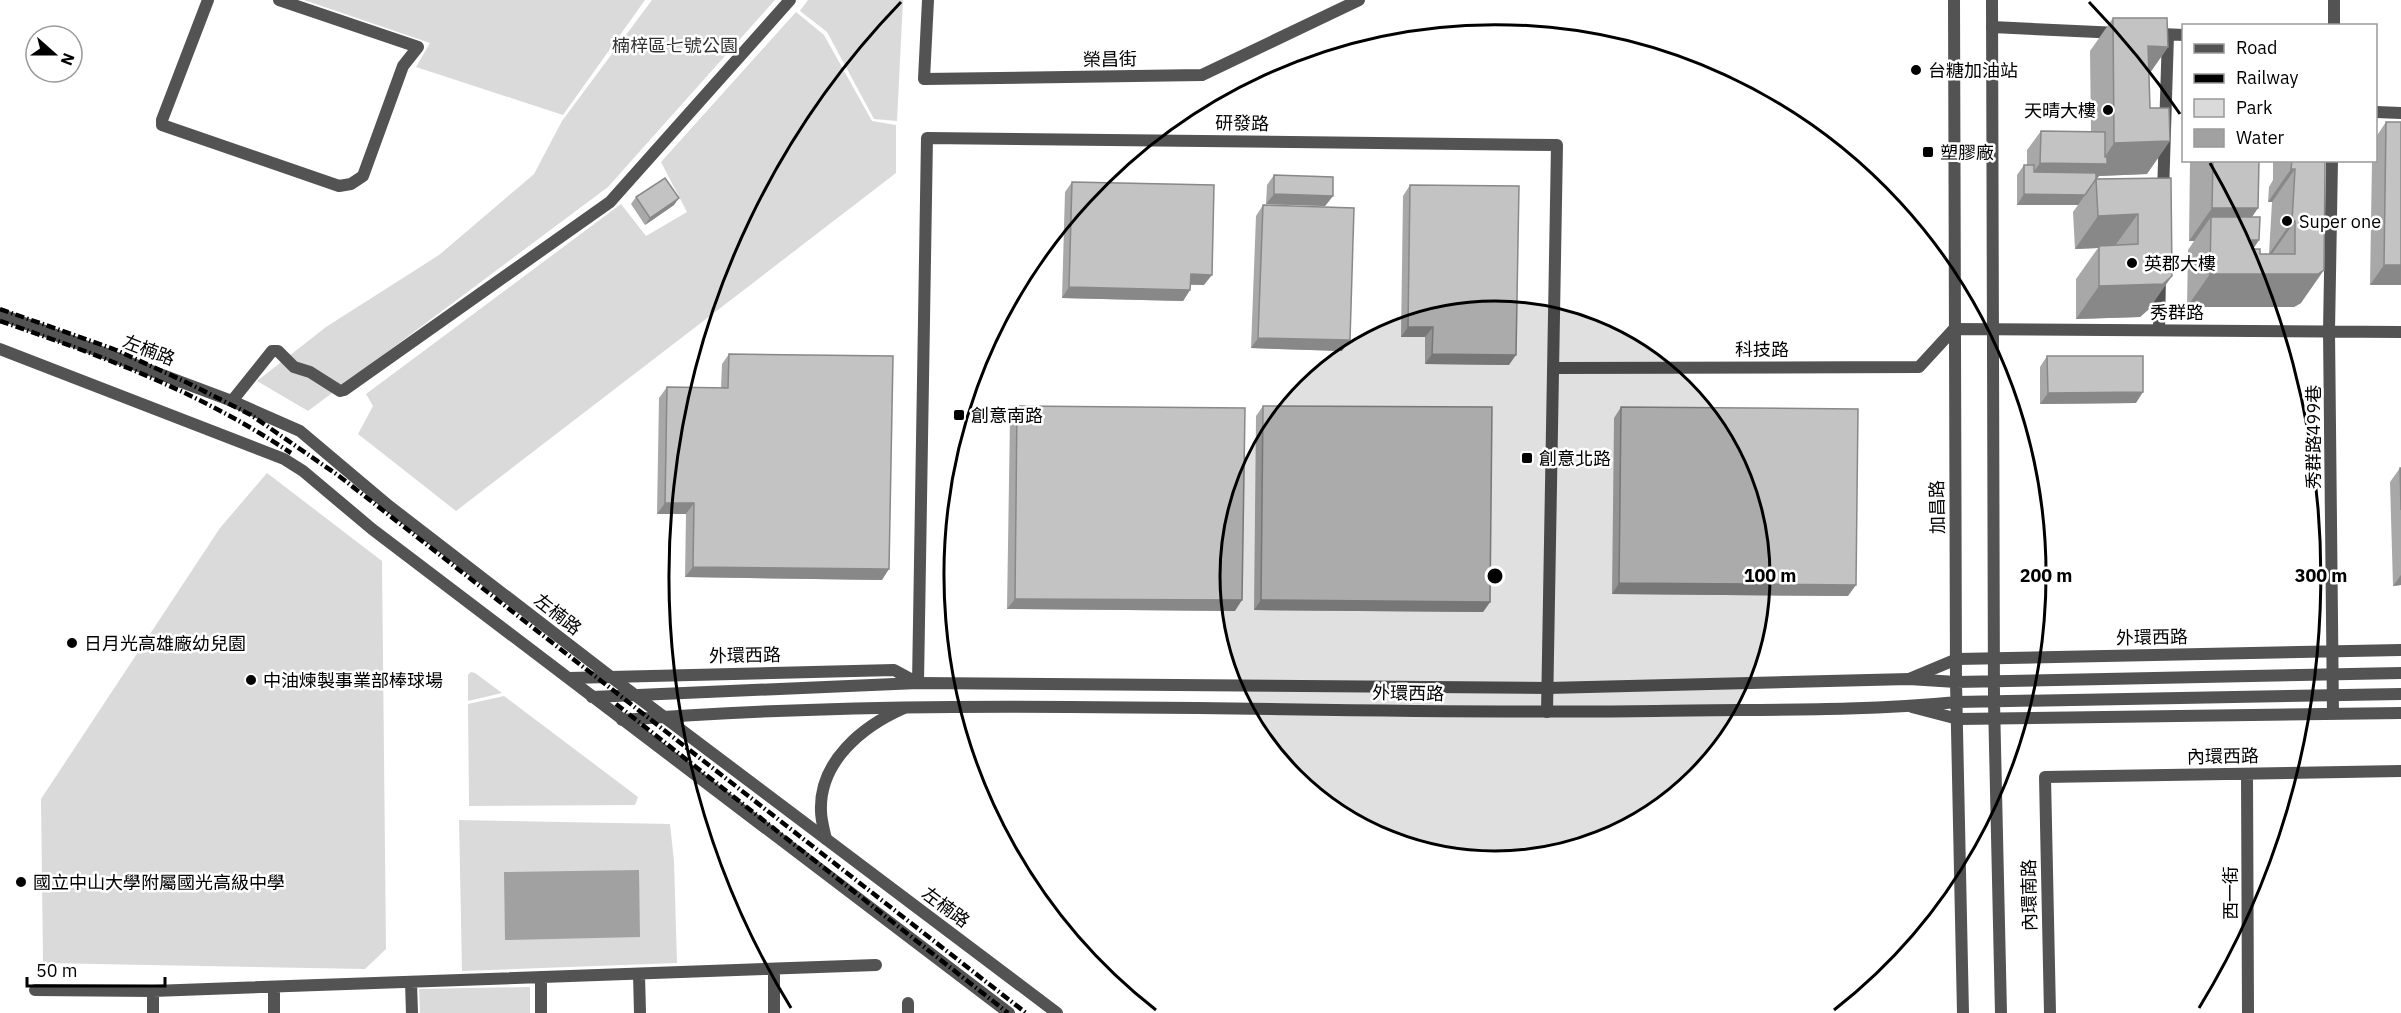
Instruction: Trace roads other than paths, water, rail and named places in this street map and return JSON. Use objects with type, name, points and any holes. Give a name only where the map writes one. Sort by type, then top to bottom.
[{"type":"street","points":[[208,0],[162,125],[339,186],[351,184],[363,176],[404,66],[418,47],[279,0]]},
{"type":"street","points":[[232,401],[272,351],[278,351],[294,367],[310,372],[340,391],[344,390],[610,202],[790,0]]},
{"type":"street","name":"榮昌街","points":[[928,0],[924,79],[1202,75],[1359,0]]},
{"type":"street","name":"加昌路","points":[[1954,0],[1953,329],[1956,682],[1963,1013]]},
{"type":"street","points":[[1992,0],[1994,702],[2001,1013]]},
{"type":"street","points":[[2334,0],[2334,24]]},
{"type":"street","points":[[1992,27],[2182,35]]},
{"type":"street","points":[[2162,212],[2168,35]]},
{"type":"street","points":[[2377,112],[2401,113]]},
{"type":"street","name":"研發路","points":[[918,683],[927,138],[1557,145],[1553,368]]},
{"type":"street","name":"秀群路499巷","points":[[2332,162],[2329,332],[2333,714]]},
{"type":"street","points":[[2159,330],[2161,259]]},
{"type":"street","name":"左楠路","points":[[0,314],[232,401],[300,431],[389,506],[610,677],[1057,1013]]},
{"type":"street","name":"秀群路","points":[[1953,329],[2401,332]]},
{"type":"street","name":"科技路","points":[[1553,368],[1919,367],[1953,329]]},
{"type":"street","points":[[0,349],[284,459],[622,720],[1009,1013]]},
{"type":"street","points":[[1547,712],[1553,368]]},
{"type":"street","name":"外環西路","points":[[1909,679],[1957,659],[2401,650]]},
{"type":"street","name":"外環西路","points":[[569,678],[894,670],[918,683]]},
{"type":"street","name":"外環西路","points":[[592,697],[918,683],[1548,688],[1909,679],[1956,682],[2401,673]]},
{"type":"street","name":"外環西路","points":[[622,720],[904,708],[1547,712],[1911,707],[1957,702],[2401,694]]},
{"type":"street","name":"外環西路","points":[[1911,707],[1958,719],[2401,713]]},
{"type":"street","name":"外環西路","points":[[826,839],[821,810],[830,773],[844,749],[879,719],[904,708]]},
{"type":"street","name":"內環西路","points":[[2045,777],[2401,771]]},
{"type":"street","name":"西一街","points":[[2247,774],[2248,1013]]},
{"type":"street","name":"內環南路","points":[[2045,777],[2050,1013]]},
{"type":"street","points":[[35,990],[153,991],[876,965]]},
{"type":"street","points":[[774,969],[774,1013]]},
{"type":"street","points":[[639,974],[640,1013]]},
{"type":"street","points":[[541,977],[541,1013]]},
{"type":"street","points":[[411,982],[412,1013]]},
{"type":"street","points":[[274,987],[274,1013]]},
{"type":"street","points":[[153,991],[153,1013]]},
{"type":"water","points":[[639,870],[640,937],[505,940],[504,872]]},
{"type":"railway","points":[[0,309],[116,350],[251,415],[339,476],[1026,1013]]},
{"type":"railway","points":[[0,321],[114,362],[186,393],[291,453]]},
{"type":"railway","points":[[616,704],[1008,1013]]},
{"type":"place","name":"台糖加油站","points":[[1916,70]]},
{"type":"place","name":"天晴大樓","points":[[2108,110]]},
{"type":"place","name":"塑膠廠","points":[[1928,152]]},
{"type":"place","name":"Super one","points":[[2287,221]]},
{"type":"place","name":"英郡大樓","points":[[2132,263]]},
{"type":"place","name":"創意南路","points":[[959,415]]},
{"type":"place","name":"創意北路","points":[[1527,458]]},
{"type":"place","name":"日月光高雄廠幼兒園","points":[[72,643]]},
{"type":"place","name":"中油煉製事業部棒球場","points":[[251,680]]},
{"type":"place","name":"國立中山大學附屬國光高級中學","points":[[21,882]]},
{"type":"park label","name":"楠梓區七號公園","points":[[675,45]]}]
